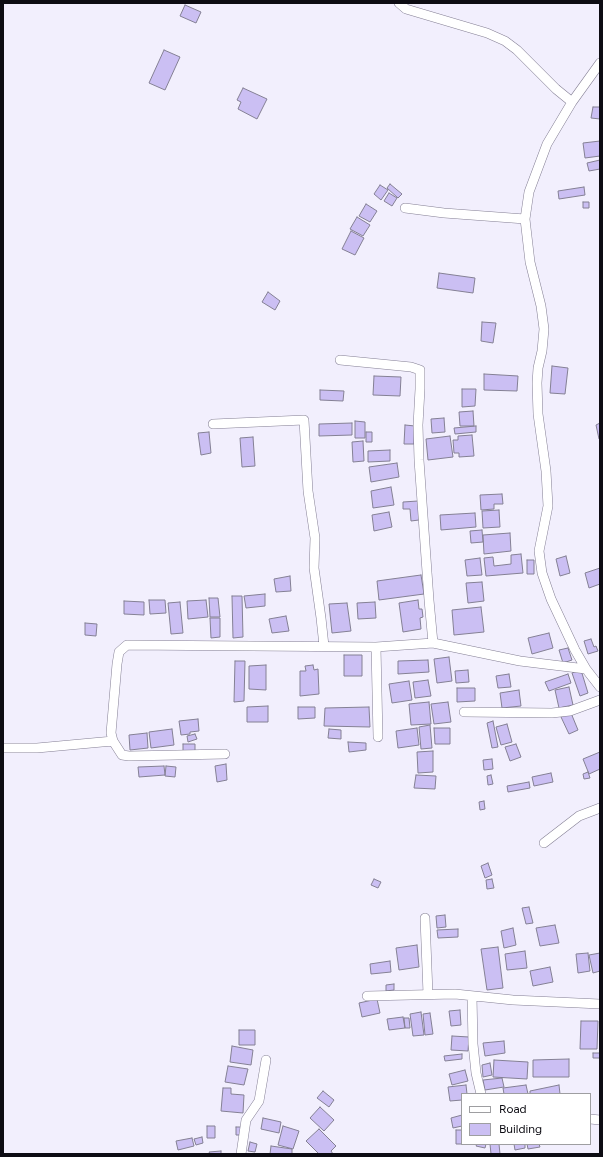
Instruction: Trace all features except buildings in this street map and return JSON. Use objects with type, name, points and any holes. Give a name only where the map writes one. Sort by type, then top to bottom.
[{"type":"street","points":[[399,3],[406,9],[487,33],[505,41],[517,50],[556,89],[572,102]]},
{"type":"street","points":[[600,63],[572,102],[547,144],[529,192],[525,218],[530,262],[541,306],[544,329],[542,351],[538,368],[537,389],[546,471],[548,506],[539,550],[542,573],[550,600],[575,650],[586,669],[600,687]]},
{"type":"street","points":[[405,208],[444,213],[525,218]]},
{"type":"street","points":[[340,360],[411,367],[420,370],[418,426],[419,460],[433,643]]},
{"type":"street","points":[[213,424],[304,420],[308,491],[315,538],[314,568],[324,646]]},
{"type":"street","points":[[225,754],[122,755],[110,733],[119,652],[127,645],[376,646],[433,643],[520,661],[586,669]]},
{"type":"street","points":[[376,646],[378,737]]},
{"type":"street","points":[[464,712],[552,713],[570,711],[600,700]]},
{"type":"street","points":[[3,748],[37,748],[113,741]]},
{"type":"street","points":[[544,843],[579,816],[600,808]]},
{"type":"street","points":[[425,918],[428,994]]},
{"type":"street","points":[[367,996],[455,994],[513,1000],[600,1004]]},
{"type":"street","points":[[472,996],[476,1073],[481,1093]]},
{"type":"street","points":[[240,1154],[246,1120],[259,1101],[266,1060]]}]
